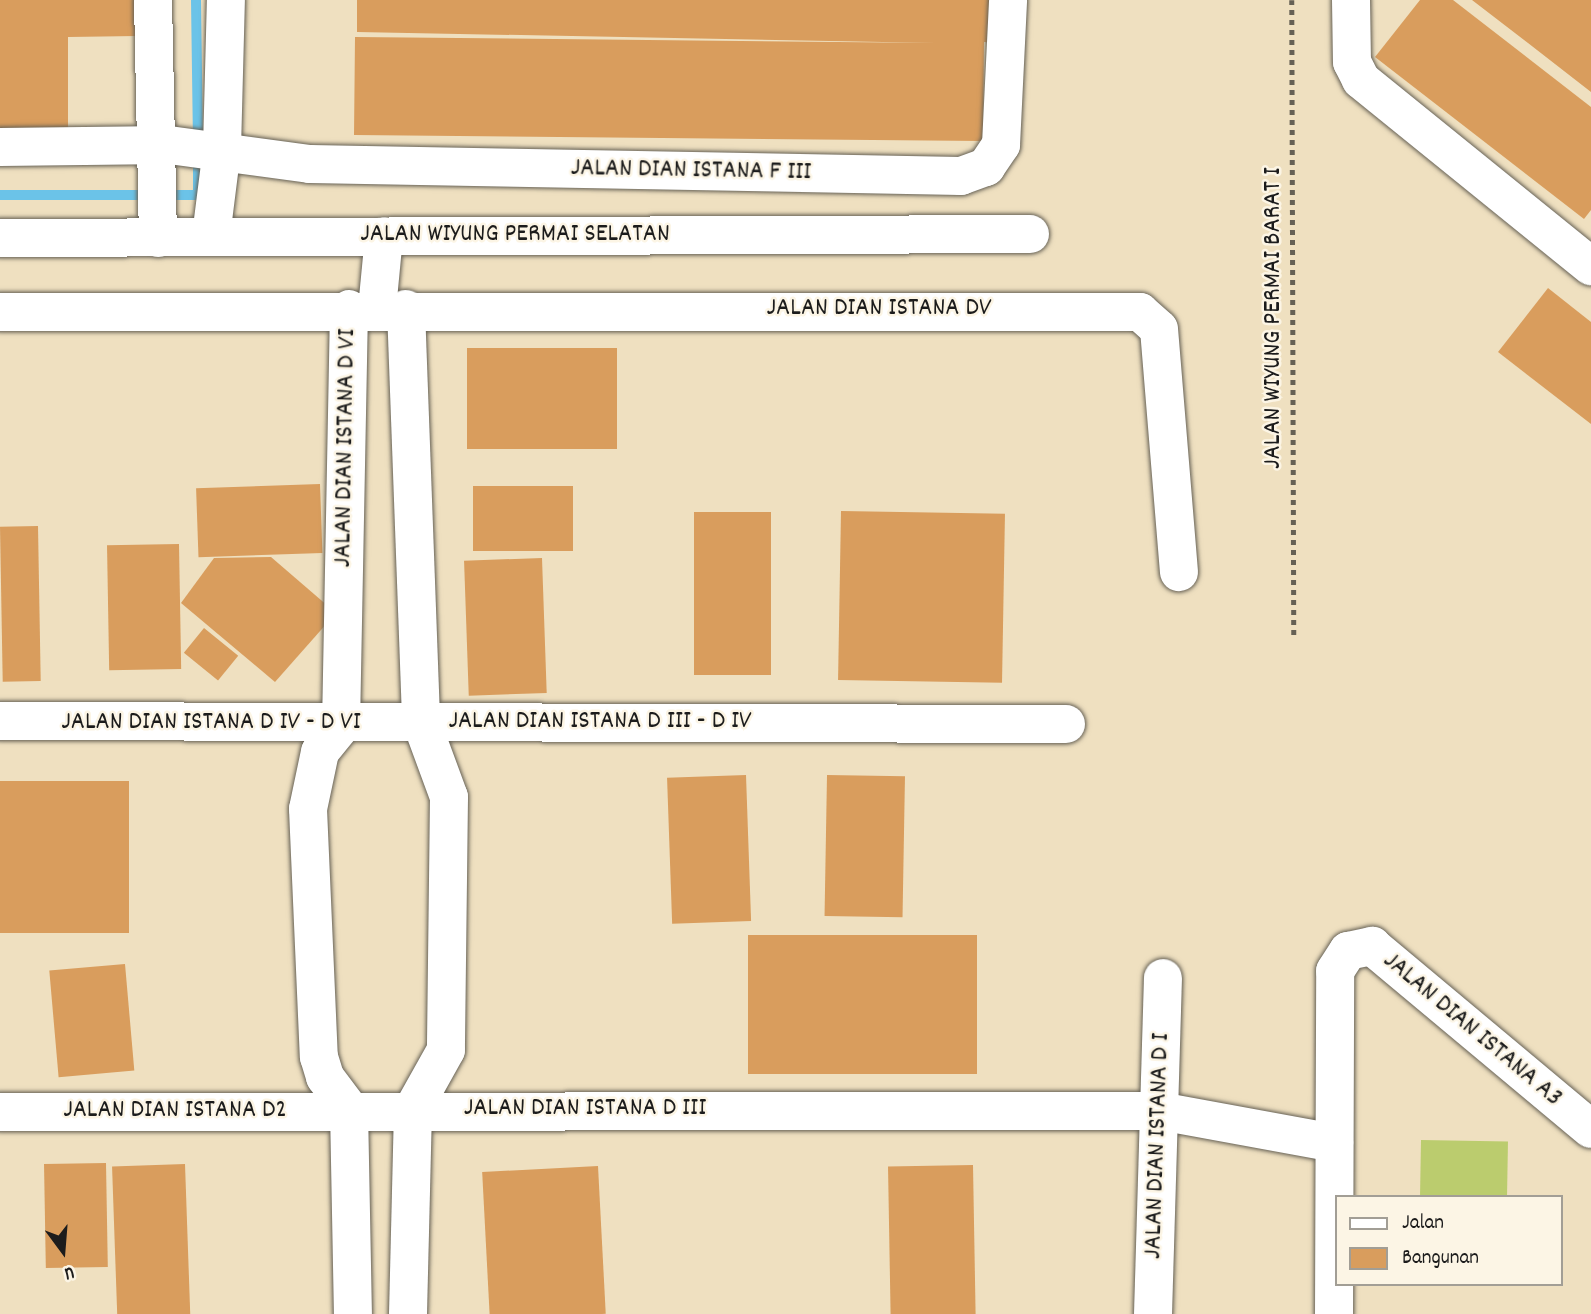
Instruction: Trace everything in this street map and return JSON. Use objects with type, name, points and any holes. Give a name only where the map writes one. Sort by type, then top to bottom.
[{"type":"street","points":[[153,0],[161,152],[158,228]]},
{"type":"street","points":[[211,236],[226,0]]},
{"type":"street","name":"JALAN DIAN ISTANA F III","points":[[0,146],[161,152],[218,149],[310,164],[976,173],[1001,145],[1008,0]]},
{"type":"street","points":[[1351,0],[1352,62],[1361,80],[1591,266]]},
{"type":"street","name":"JALAN WIYUNG PERMAI SELATAN","points":[[0,238],[158,228],[211,236],[1030,234]]},
{"type":"street","points":[[377,309],[384,236]]},
{"type":"street","name":"JALAN DIAN ISTANA D VI","points":[[0,312],[377,309],[341,726]]},
{"type":"street","name":"JALAN DIAN ISTANA DV","points":[[377,309],[1140,313],[1158,329],[1179,572]]},
{"type":"street","name":"JALAN DIAN ISTANA D III - D IV","points":[[377,309],[421,721],[1066,723]]},
{"type":"street","name":"JALAN DIAN ISTANA D IV - D VI","points":[[0,722],[341,726],[421,721]]},
{"type":"street","name":"JALAN DIAN ISTANA D III","points":[[421,721],[449,797],[446,1050],[413,1109],[1160,1111],[1334,1143]]},
{"type":"street","points":[[341,726],[320,752],[308,808],[319,1057],[325,1077],[349,1110],[353,1314]]},
{"type":"street","name":"JALAN DIAN ISTANA A3","points":[[1334,1143],[1335,971],[1348,951],[1372,946],[1591,1129]]},
{"type":"street","name":"JALAN DIAN ISTANA D I","points":[[1153,1314],[1163,978]]},
{"type":"street","points":[[408,1314],[413,1109]]},
{"type":"street","name":"JALAN DIAN ISTANA D2","points":[[0,1112],[413,1109]]},
{"type":"street","points":[[1334,1143],[1334,1314]]},
{"type":"path","name":"JALAN WIYUNG PERMAI BARAT I","points":[[1292,0],[1294,637]]},
{"type":"green space","points":[[1421,1140],[1508,1142],[1507,1195],[1420,1195]]},
{"type":"building","points":[[0,0],[137,0],[137,36],[68,37],[68,145],[0,145]]},
{"type":"building","points":[[357,0],[1006,0],[1006,43],[984,42],[983,141],[354,135],[355,37],[937,43],[357,32]]},
{"type":"building","points":[[1420,0],[1453,0],[1591,107],[1591,210],[1584,219],[1375,57]]},
{"type":"building","points":[[1472,0],[1591,0],[1591,92],[1528,43]]},
{"type":"building","points":[[1548,288],[1591,322],[1591,424],[1498,352]]},
{"type":"building","points":[[467,348],[617,348],[617,449],[467,449]]},
{"type":"building","points":[[320,484],[322,553],[198,557],[196,488]]},
{"type":"building","points":[[473,486],[573,486],[573,551],[473,551]]},
{"type":"building","points":[[841,511],[1005,514],[1002,683],[838,680]]},
{"type":"building","points":[[694,512],[771,512],[771,675],[694,675]]},
{"type":"building","points":[[38,526],[41,681],[3,682],[0,527]]},
{"type":"building","points":[[179,544],[181,669],[109,670],[107,545]]},
{"type":"building","points":[[271,557],[336,613],[275,682],[181,603],[214,558]]},
{"type":"building","points":[[542,558],[547,693],[469,696],[464,561]]},
{"type":"building","points":[[204,628],[238,656],[218,681],[184,653]]},
{"type":"building","points":[[746,775],[751,921],[672,924],[667,778]]},
{"type":"building","points":[[827,775],[905,776],[903,917],[825,916]]},
{"type":"building","points":[[0,781],[129,781],[129,933],[0,933]]},
{"type":"building","points":[[748,935],[977,935],[977,1074],[748,1074]]},
{"type":"building","points":[[125,964],[134,1071],[59,1077],[49,971]]},
{"type":"building","points":[[106,1163],[108,1267],[46,1268],[44,1164]]},
{"type":"building","points":[[185,1164],[190,1314],[117,1314],[112,1167]]},
{"type":"building","points":[[973,1165],[976,1314],[891,1314],[888,1166]]},
{"type":"building","points":[[598,1166],[606,1314],[490,1314],[482,1172]]},
{"type":"waterway","points":[[196,0],[198,140]]},
{"type":"waterway","points":[[165,195],[198,195],[198,155]]},
{"type":"waterway","points":[[0,195],[150,195]]}]
